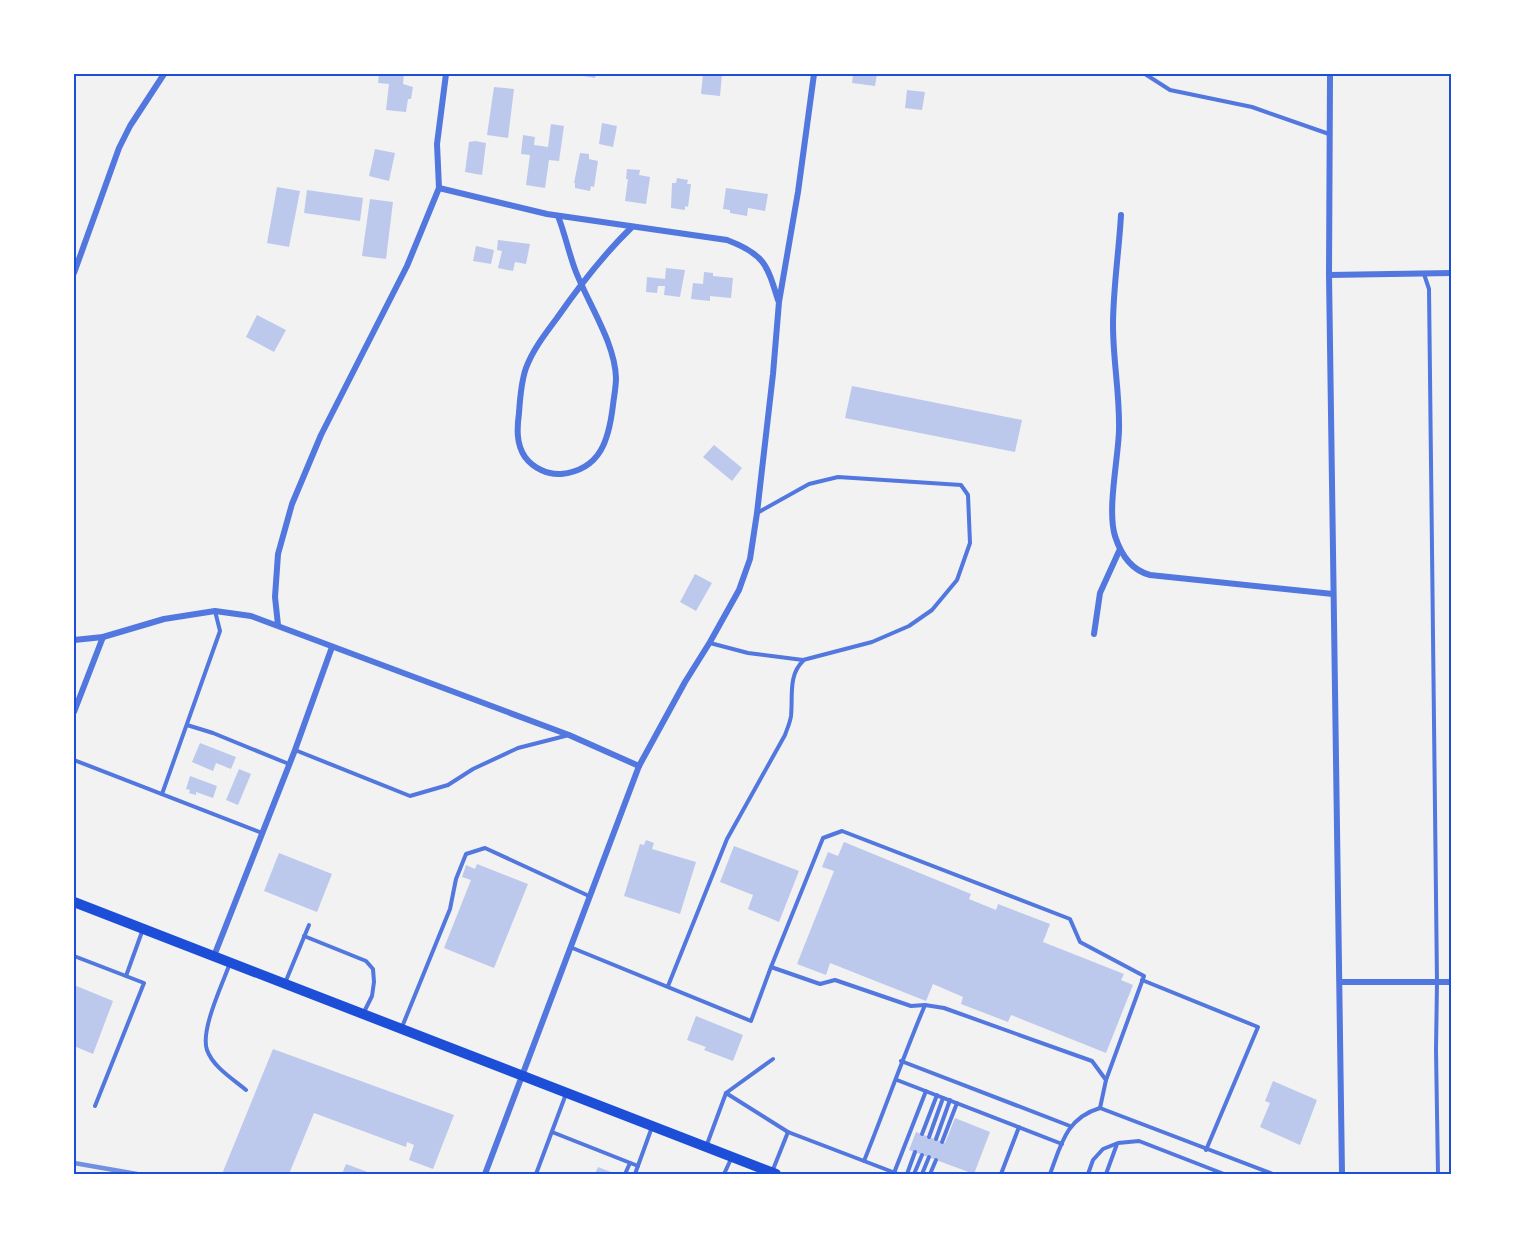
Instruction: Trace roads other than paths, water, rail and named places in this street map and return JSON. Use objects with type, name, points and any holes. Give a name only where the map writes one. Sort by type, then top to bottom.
[{"type":"main road","points":[[74,902],[773,1174]]},
{"type":"street","points":[[74,273],[119,148],[130,126],[164,74]]},
{"type":"street","points":[[278,625],[275,597],[279,554],[292,504],[321,435],[407,266],[439,188],[437,144],[446,74]]},
{"type":"street","points":[[485,1174],[639,766],[739,590],[750,559],[773,374],[779,302],[798,192],[814,74]]},
{"type":"street","points":[[1330,74],[1329,275],[1342,1174]]},
{"type":"street","points":[[439,188],[558,216],[727,240],[744,246],[769,269],[779,302]]},
{"type":"street","points":[[1121,215],[1113,324],[1119,415],[1113,516],[1114,534],[1120,549],[1138,572],[1150,575],[1333,594]]},
{"type":"street","points":[[558,216],[576,272],[582,284],[613,357],[616,380],[610,430],[602,449],[584,468],[572,472],[552,473],[536,467],[525,456],[517,428],[520,392],[526,368],[539,342],[582,284],[603,256],[632,226]]},
{"type":"street","points":[[1329,275],[1452,273]]},
{"type":"street","points":[[1094,634],[1100,593],[1120,549]]},
{"type":"street","points":[[74,640],[103,637],[164,619],[215,612],[251,616],[569,735],[639,766]]},
{"type":"street","points":[[74,712],[103,637]]},
{"type":"street","points":[[214,956],[295,750],[332,647]]},
{"type":"street","points":[[1340,982],[1452,982]]},
{"type":"lane","points":[[1145,74],[1170,90],[1252,107],[1329,134]]},
{"type":"lane","points":[[1424,273],[1429,289],[1438,1174]]},
{"type":"lane","points":[[710,642],[748,653],[803,660],[872,642],[909,626],[932,610],[957,580],[970,543],[968,495],[961,485],[838,477],[809,484],[757,513]]},
{"type":"lane","points":[[162,794],[220,631],[215,612]]},
{"type":"lane","points":[[669,986],[728,839],[785,735],[790,720],[793,679],[796,667],[803,660]]},
{"type":"lane","points":[[188,725],[213,732],[289,764]]},
{"type":"lane","points":[[295,750],[410,796],[448,785],[473,769],[518,748],[569,735]]},
{"type":"lane","points":[[74,760],[262,833]]},
{"type":"lane","points":[[570,948],[751,1021],[823,838],[842,831],[1070,919],[1080,942],[1144,976],[1106,1080],[1100,1108]]},
{"type":"lane","points":[[402,1029],[450,909],[456,879],[466,854],[485,848],[589,896]]},
{"type":"lane","points":[[285,984],[309,925]]},
{"type":"lane","points":[[126,976],[143,929]]},
{"type":"lane","points":[[304,936],[366,961],[373,969],[375,982],[372,996],[363,1015]]},
{"type":"lane","points":[[74,956],[144,983],[95,1106]]},
{"type":"lane","points":[[230,963],[207,1026],[206,1049],[219,1068],[246,1090]]},
{"type":"lane","points":[[771,967],[820,984],[835,980],[911,1006],[925,1005],[944,1008],[1092,1061],[1106,1080]]},
{"type":"lane","points":[[1142,980],[1258,1027],[1206,1150]]},
{"type":"lane","points":[[864,1161],[897,1080],[901,1061],[925,1005]]},
{"type":"lane","points":[[706,1148],[726,1093],[773,1059]]},
{"type":"lane","points":[[901,1061],[1070,1126]]},
{"type":"lane","points":[[897,1080],[1062,1144]]},
{"type":"lane","points":[[726,1093],[789,1132],[896,1174],[926,1091]]},
{"type":"lane","points":[[536,1174],[567,1093]]},
{"type":"lane","points":[[922,1134],[937,1095]]},
{"type":"lane","points":[[928,1137],[943,1098]]},
{"type":"lane","points":[[936,1139],[950,1101]]},
{"type":"lane","points":[[942,1142],[957,1103]]},
{"type":"lane","points":[[1050,1174],[1070,1126],[1088,1112],[1100,1108],[1273,1174]]},
{"type":"lane","points":[[635,1174],[652,1126]]},
{"type":"lane","points":[[1000,1174],[1019,1127]]},
{"type":"lane","points":[[552,1132],[638,1166]]},
{"type":"lane","points":[[773,1174],[789,1132]]},
{"type":"lane","points":[[1088,1174],[1093,1160],[1103,1149],[1118,1143],[1139,1140],[1224,1174]]},
{"type":"lane","points":[[1106,1174],[1118,1143]]},
{"type":"lane","points":[[907,1174],[915,1152]]},
{"type":"lane","points":[[914,1174],[922,1155]]},
{"type":"lane","points":[[922,1174],[929,1157]]},
{"type":"lane","points":[[724,1174],[732,1158]]},
{"type":"lane","points":[[930,1174],[936,1160]]},
{"type":"lane","points":[[626,1174],[630,1163]]},
{"type":"railway","points":[[74,1163],[137,1174]]}]
